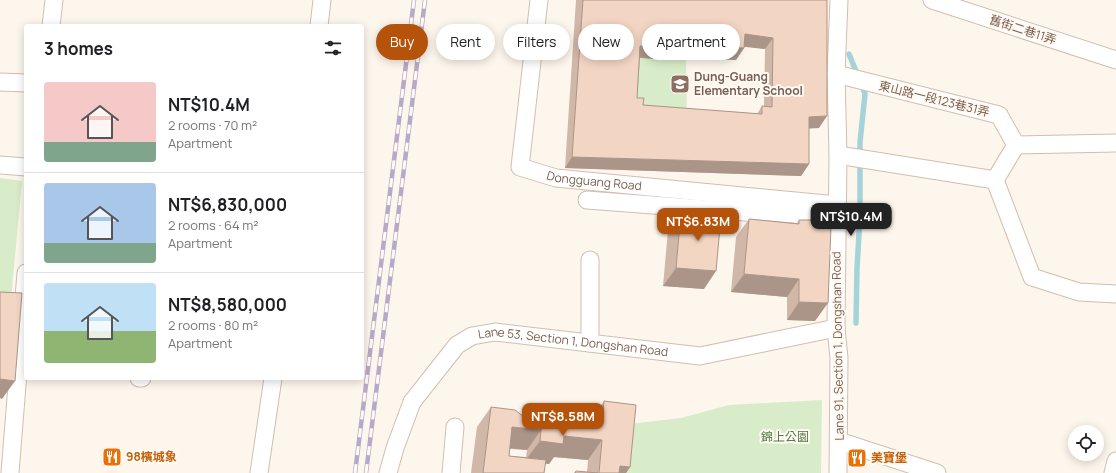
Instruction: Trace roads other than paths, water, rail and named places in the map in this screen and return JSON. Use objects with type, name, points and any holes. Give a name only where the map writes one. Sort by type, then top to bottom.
[{"type":"street","points":[[51,24],[54,0]]},
{"type":"street","points":[[319,24],[322,0]]},
{"type":"street","name":"Dongguang Road","points":[[539,0],[520,167],[556,178],[837,212]]},
{"type":"street","name":"Lane 91, Section 1, Dongshan Road","points":[[838,0],[836,74],[838,155],[836,328],[839,358],[838,473]]},
{"type":"street","name":"舊街二巷11弄","points":[[932,0],[1116,60]]},
{"type":"street","name":"東山路一段123巷31弄","points":[[836,74],[999,115],[1016,145]]},
{"type":"street","points":[[0,82],[24,83]]},
{"type":"street","points":[[995,180],[1016,145],[1116,143]]},
{"type":"street","points":[[838,155],[995,180]]},
{"type":"street","points":[[0,165],[24,167]]},
{"type":"street","points":[[995,180],[1032,277],[1079,292],[1116,294]]},
{"type":"street","points":[[587,200],[837,212]]},
{"type":"street","points":[[590,260],[590,344]]},
{"type":"street","name":"Lane 53, Section 1, Dongshan Road","points":[[388,473],[395,448],[412,402],[457,345],[472,336],[495,332],[700,356],[836,328]]},
{"type":"street","points":[[10,473],[22,372],[24,329]]},
{"type":"street","points":[[259,473],[273,380]]},
{"type":"street","points":[[451,473],[455,426]]},
{"type":"street","points":[[839,441],[930,472]]},
{"type":"street","points":[[1113,473],[1116,461]]},
{"type":"waterway","points":[[849,54],[858,76]]},
{"type":"waterway","points":[[856,323],[860,217],[860,142],[865,94],[861,83]]},
{"type":"railway","points":[[355,473],[414,0]]},
{"type":"railway","points":[[366,473],[425,0]]},
{"type":"place","name":"Dung-Guang Elementary School","points":[[680,84]]},
{"type":"place","name":"98檳城象","points":[[112,457]]},
{"type":"place","name":"美寶堡","points":[[857,458]]},
{"type":"park label","name":"錦上公園","points":[[785,437]]}]
